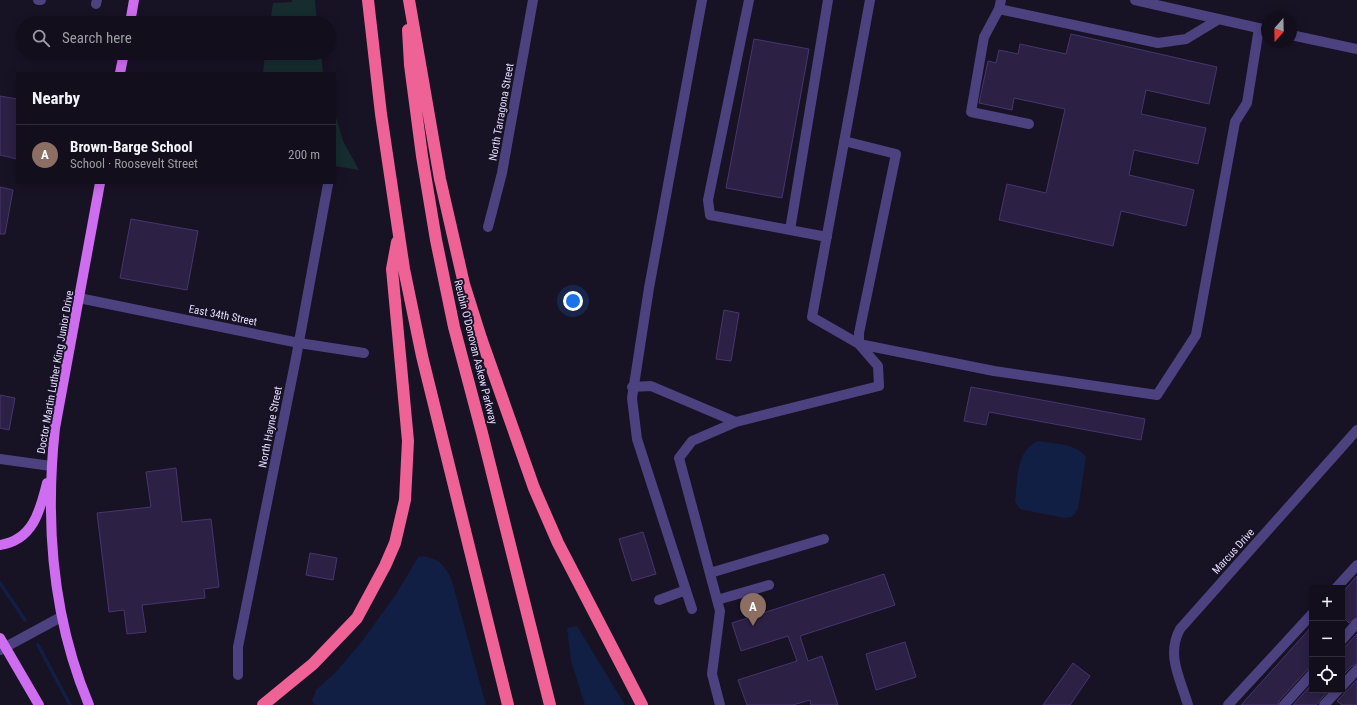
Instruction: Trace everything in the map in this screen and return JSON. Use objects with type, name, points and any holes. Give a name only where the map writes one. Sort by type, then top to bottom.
[{"type":"highway","points":[[368,0],[380,107],[404,269],[422,356],[508,705]]},
{"type":"highway","points":[[407,0],[442,187],[464,284],[481,338],[537,495],[561,548],[642,705]]},
{"type":"highway","name":"Reubin O'Donovan Askew Parkway","points":[[407,0],[410,65],[422,156],[436,240],[454,328],[482,432],[550,705]]},
{"type":"highway","points":[[263,705],[313,664],[357,618],[385,566],[395,543],[405,500],[408,441],[392,269],[399,229]]},
{"type":"main road","points":[[131,16],[134,0]]},
{"type":"main road","points":[[120,72],[123,60]]},
{"type":"main road","name":"Doctor Martin Luther King Junior Drive","points":[[89,705],[75,669],[61,617],[51,537],[51,466],[55,428],[100,184]]},
{"type":"main road","points":[[0,545],[14,541],[25,534],[33,525],[40,510],[51,466]]},
{"type":"main road","points":[[0,638],[2,649],[39,705]]},
{"type":"street","name":"North Tarragona Street","points":[[488,227],[502,173],[533,0]]},
{"type":"street","points":[[692,609],[637,439],[633,420],[632,387],[702,0]]},
{"type":"street","points":[[750,0],[708,200],[710,215],[827,237]]},
{"type":"street","points":[[790,230],[828,0]]},
{"type":"street","points":[[870,0],[812,317],[859,344],[994,371],[1156,395],[1196,335],[1235,122],[1247,103],[1261,38]]},
{"type":"street","points":[[1135,0],[1261,29]]},
{"type":"street","points":[[1029,124],[971,112],[984,37],[1000,5],[1158,43],[1186,39],[1219,19]]},
{"type":"street","points":[[1297,36],[1357,48]]},
{"type":"street","points":[[720,705],[712,674],[720,611],[679,458],[692,441],[736,422],[880,386],[878,366],[859,344],[859,333],[896,154],[844,141]]},
{"type":"street","name":"North Hayne Street","points":[[238,674],[238,647],[299,342],[328,184]]},
{"type":"street","name":"East 34th Street","points":[[79,298],[299,342],[364,353]]},
{"type":"street","points":[[632,387],[651,386],[736,422]]},
{"type":"street","name":"Marcus Drive","points":[[1188,705],[1173,657],[1173,646],[1180,628],[1357,430]]},
{"type":"street","points":[[0,459],[51,466]]},
{"type":"street","points":[[710,573],[824,539]]},
{"type":"street","points":[[1339,585],[1357,565]]},
{"type":"street","points":[[717,600],[769,585]]},
{"type":"street","points":[[659,600],[686,590]]},
{"type":"street","points":[[2,649],[61,617]]},
{"type":"street","points":[[1228,705],[1309,617]]},
{"type":"street","points":[[1345,637],[1357,624]]},
{"type":"street","points":[[1345,683],[1357,670]]},
{"type":"street","points":[[1284,705],[1309,677]]},
{"type":"street","points":[[1324,705],[1335,693]]},
{"type":"green space","points":[[292,0],[315,0],[316,16],[271,16],[273,3],[292,2]]},
{"type":"green space","points":[[264,60],[322,60],[323,72],[263,72]]},
{"type":"green space","points":[[336,117],[343,141],[359,170],[336,166]]},
{"type":"water","points":[[1038,441],[1077,449],[1086,457],[1078,509],[1072,517],[1064,518],[1020,509],[1015,502],[1021,459],[1025,452]]},
{"type":"water","points":[[419,556],[431,558],[439,562],[451,578],[486,705],[315,705],[312,701],[316,690],[336,672],[363,640],[396,594]]},
{"type":"water","points":[[577,626],[625,705],[585,705],[571,661],[567,628]]},
{"type":"building","points":[[1071,34],[1217,67],[1209,104],[1146,90],[1141,114],[1206,128],[1198,164],[1134,150],[1129,175],[1194,190],[1186,226],[1121,211],[1113,246],[999,220],[1007,184],[1046,193],[1065,109],[1014,98],[1012,110],[979,103],[988,61],[996,63],[999,50],[1018,54],[1020,44],[1066,54]]},
{"type":"building","points":[[754,39],[809,49],[782,198],[726,188]]},
{"type":"building","points":[[0,96],[16,99],[16,159],[0,155]]},
{"type":"building","points":[[0,187],[13,190],[5,234],[0,234]]},
{"type":"building","points":[[131,219],[198,231],[187,290],[120,278]]},
{"type":"building","points":[[724,310],[739,313],[731,361],[716,359]]},
{"type":"building","points":[[971,387],[1145,419],[1141,440],[989,412],[986,425],[964,421]]},
{"type":"building","points":[[0,395],[15,398],[9,430],[0,428]]},
{"type":"building","points":[[176,468],[182,522],[211,519],[219,587],[204,589],[205,598],[142,605],[146,632],[127,634],[124,610],[109,612],[97,513],[151,507],[146,472]]},
{"type":"building","points":[[643,532],[656,574],[632,581],[619,539]]},
{"type":"building","points":[[310,553],[337,558],[333,580],[306,575]]},
{"type":"building","points":[[884,574],[895,605],[800,636],[808,661],[822,656],[838,705],[811,705],[810,700],[793,705],[747,705],[738,680],[797,661],[788,636],[741,651],[732,623]]},
{"type":"building","points":[[1357,576],[1357,617],[1349,623],[1345,619],[1345,590]]},
{"type":"building","points":[[1309,629],[1309,669],[1279,701],[1278,705],[1241,705]]},
{"type":"building","points":[[1357,634],[1357,664],[1352,666],[1345,673],[1345,657],[1345,647]]},
{"type":"building","points":[[905,642],[916,677],[876,690],[866,654]]},
{"type":"building","points":[[1073,663],[1090,676],[1070,705],[1043,705]]},
{"type":"building","points":[[1357,680],[1357,705],[1342,705],[1337,701]]},
{"type":"building","points":[[1309,687],[1309,693],[1326,693],[1316,705],[1293,705]]},
{"type":"waterway","points":[[0,583],[25,620]]},
{"type":"waterway","points":[[38,645],[70,705]]},
{"type":"place","name":"Brown-Barge School","points":[[753,626]]}]
